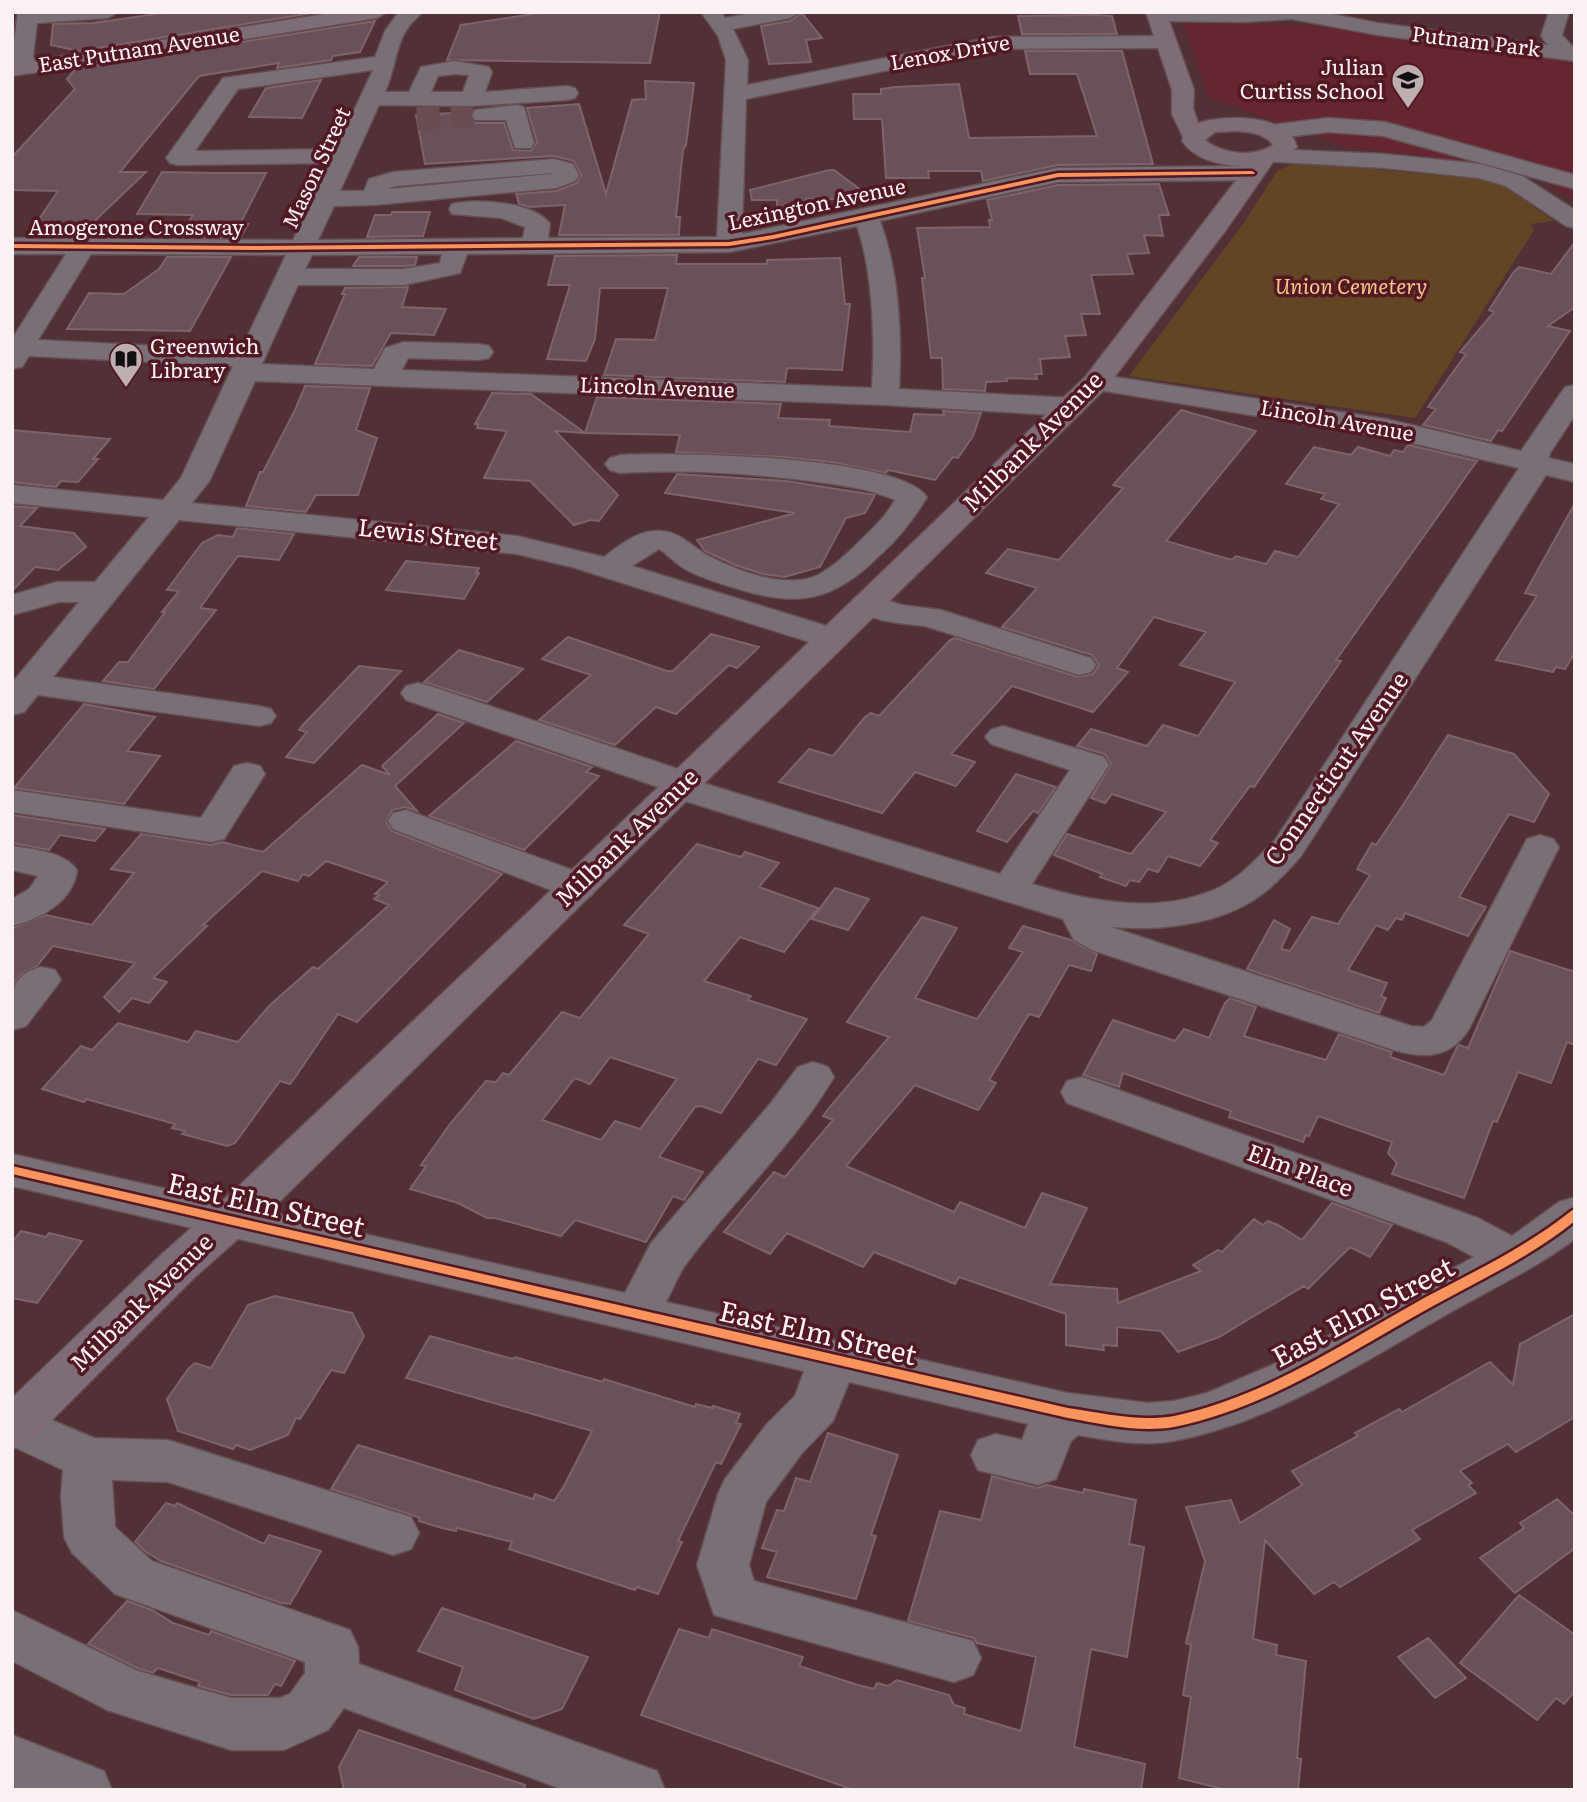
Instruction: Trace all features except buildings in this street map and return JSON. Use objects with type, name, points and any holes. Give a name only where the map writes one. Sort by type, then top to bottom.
[{"type":"main road","name":"East Putnam Avenue","points":[[19,69],[377,12]]},
{"type":"main road","points":[[1156,13],[1166,42],[1197,99]]},
{"type":"main road","points":[[1201,153],[1187,126],[1180,103],[1197,99],[1268,130]]},
{"type":"main road","points":[[1217,225],[1198,131],[1218,125],[1268,130]]},
{"type":"main road","name":"Milbank Avenue","points":[[14,1427],[178,1265],[257,1196],[578,886],[1096,382],[1262,162],[1285,147],[1283,139],[1268,130]]},
{"type":"street","points":[[19,69],[27,15],[108,12]]},
{"type":"street","name":"Mason Street","points":[[21,694],[195,481],[344,156],[349,129],[370,98],[399,21],[412,12]]},
{"type":"street","points":[[729,244],[737,60],[734,48],[716,19],[790,12]]},
{"type":"street","points":[[1559,12],[1551,36],[1570,54]]},
{"type":"street","name":"Putnam Park","points":[[1156,13],[1244,16],[1296,13],[1378,29],[1570,54]]},
{"type":"street","name":"Lenox Drive","points":[[736,94],[993,43],[1166,42]]},
{"type":"street","name":"Mason Street","points":[[383,67],[408,53]]},
{"type":"street","points":[[344,156],[178,158],[231,83],[383,67]]},
{"type":"street","points":[[407,115],[429,72],[444,68],[471,68],[481,72],[477,107]]},
{"type":"street","points":[[349,129],[407,115],[567,93]]},
{"type":"street","points":[[370,98],[407,115]]},
{"type":"street","points":[[1358,125],[1391,106]]},
{"type":"street","points":[[477,107],[516,112],[523,143]]},
{"type":"street","points":[[1268,130],[1336,123],[1385,129],[1575,181]]},
{"type":"street","points":[[197,130],[224,131]]},
{"type":"street","points":[[1268,130],[1340,152],[1384,161]]},
{"type":"street","name":"Lexington Avenue","points":[[301,247],[453,257],[534,246],[729,244],[773,237],[1058,175],[1201,153],[1262,162]]},
{"type":"street","points":[[1262,162],[1384,161],[1463,168],[1514,181],[1575,221]]},
{"type":"street","points":[[320,208],[374,198],[556,181],[567,176],[565,169],[554,166],[393,179],[377,184],[374,198]]},
{"type":"street","points":[[320,208],[504,209],[524,215],[538,224],[534,246]]},
{"type":"street","points":[[866,216],[876,247],[887,382],[885,397]]},
{"type":"street","points":[[130,273],[133,227],[194,228]]},
{"type":"street","name":"Amogerone Crossway","points":[[12,246],[301,247]]},
{"type":"street","points":[[15,352],[83,247]]},
{"type":"street","points":[[287,277],[404,277],[453,257]]},
{"type":"street","points":[[384,377],[395,354],[404,350],[479,352]]},
{"type":"street","name":"Lincoln Avenue","points":[[15,352],[246,365],[384,377],[1071,407]]},
{"type":"street","name":"Lincoln Avenue","points":[[1096,382],[1386,428],[1575,473]]},
{"type":"street","name":"Connecticut Avenue","points":[[418,693],[681,785],[1008,891],[1078,911],[1100,915],[1139,915],[1208,906],[1236,894],[1264,874],[1288,848],[1533,472],[1535,453],[1575,393]]},
{"type":"street","points":[[608,569],[642,545],[658,540],[671,542],[695,562],[731,577],[786,591],[817,586],[844,573],[899,520],[912,497],[893,486],[835,475],[730,463],[665,460],[620,464]]},
{"type":"street","name":"Lewis Street","points":[[12,494],[482,540],[544,551],[831,638]]},
{"type":"street","points":[[12,605],[57,592],[104,592]]},
{"type":"street","points":[[867,604],[899,614],[929,617],[1079,665]]},
{"type":"street","points":[[21,694],[259,716]]},
{"type":"street","points":[[1003,737],[1091,765],[1008,891]]},
{"type":"street","points":[[12,801],[211,831],[247,774]]},
{"type":"street","points":[[406,821],[578,886]]},
{"type":"street","points":[[1078,911],[1088,931],[1106,941],[1409,1040],[1432,1042],[1448,1029],[1539,847]]},
{"type":"street","points":[[12,858],[29,860],[58,870],[58,877],[46,893],[31,906],[12,914]]},
{"type":"street","points":[[12,1016],[41,981]]},
{"type":"street","points":[[637,1314],[667,1255],[785,1115],[813,1077]]},
{"type":"street","name":"Elm Place","points":[[1083,1092],[1462,1230],[1513,1257]]},
{"type":"street","name":"East Elm Street","points":[[12,1170],[1068,1413],[1128,1422],[1171,1422],[1220,1409],[1287,1380],[1513,1257],[1557,1230],[1575,1214]]},
{"type":"street","points":[[832,1359],[816,1407],[785,1439],[743,1494],[723,1565],[733,1599],[954,1658]]},
{"type":"street","points":[[996,1455],[1038,1464],[1050,1430],[1068,1413]]},
{"type":"street","points":[[14,1427],[89,1460],[168,1461],[393,1533]]},
{"type":"street","points":[[12,1634],[126,1692],[231,1724],[284,1724],[309,1713],[333,1678],[331,1647],[134,1578],[89,1537],[86,1496],[89,1460]]},
{"type":"street","points":[[333,1678],[637,1790]]},
{"type":"street","points":[[12,1760],[84,1790]]},
{"type":"shaded area","name":"Julian Curtiss School","points":[[1183,23],[1304,25],[1575,58],[1575,201],[1542,180],[1513,170],[1469,161],[1347,147],[1215,100],[1207,94]]},
{"type":"green space","name":"Union Cemetery","points":[[1297,162],[1489,180],[1500,183],[1554,221],[1530,224],[1534,230],[1415,418],[1129,376],[1243,224],[1277,171]]},
{"type":"tunnel","points":[[417,119],[483,115]]},
{"type":"cycle path","points":[[12,246],[257,248],[729,244],[773,237],[1058,175],[1252,173]]},
{"type":"cycle path","points":[[12,1170],[1068,1413],[1121,1422],[1148,1423],[1174,1421],[1208,1412],[1273,1387],[1523,1251],[1575,1214]]},
{"type":"place","name":"Julian Curtiss School","points":[[1408,110]]},
{"type":"place","name":"Greenwich Library","points":[[126,389]]}]
